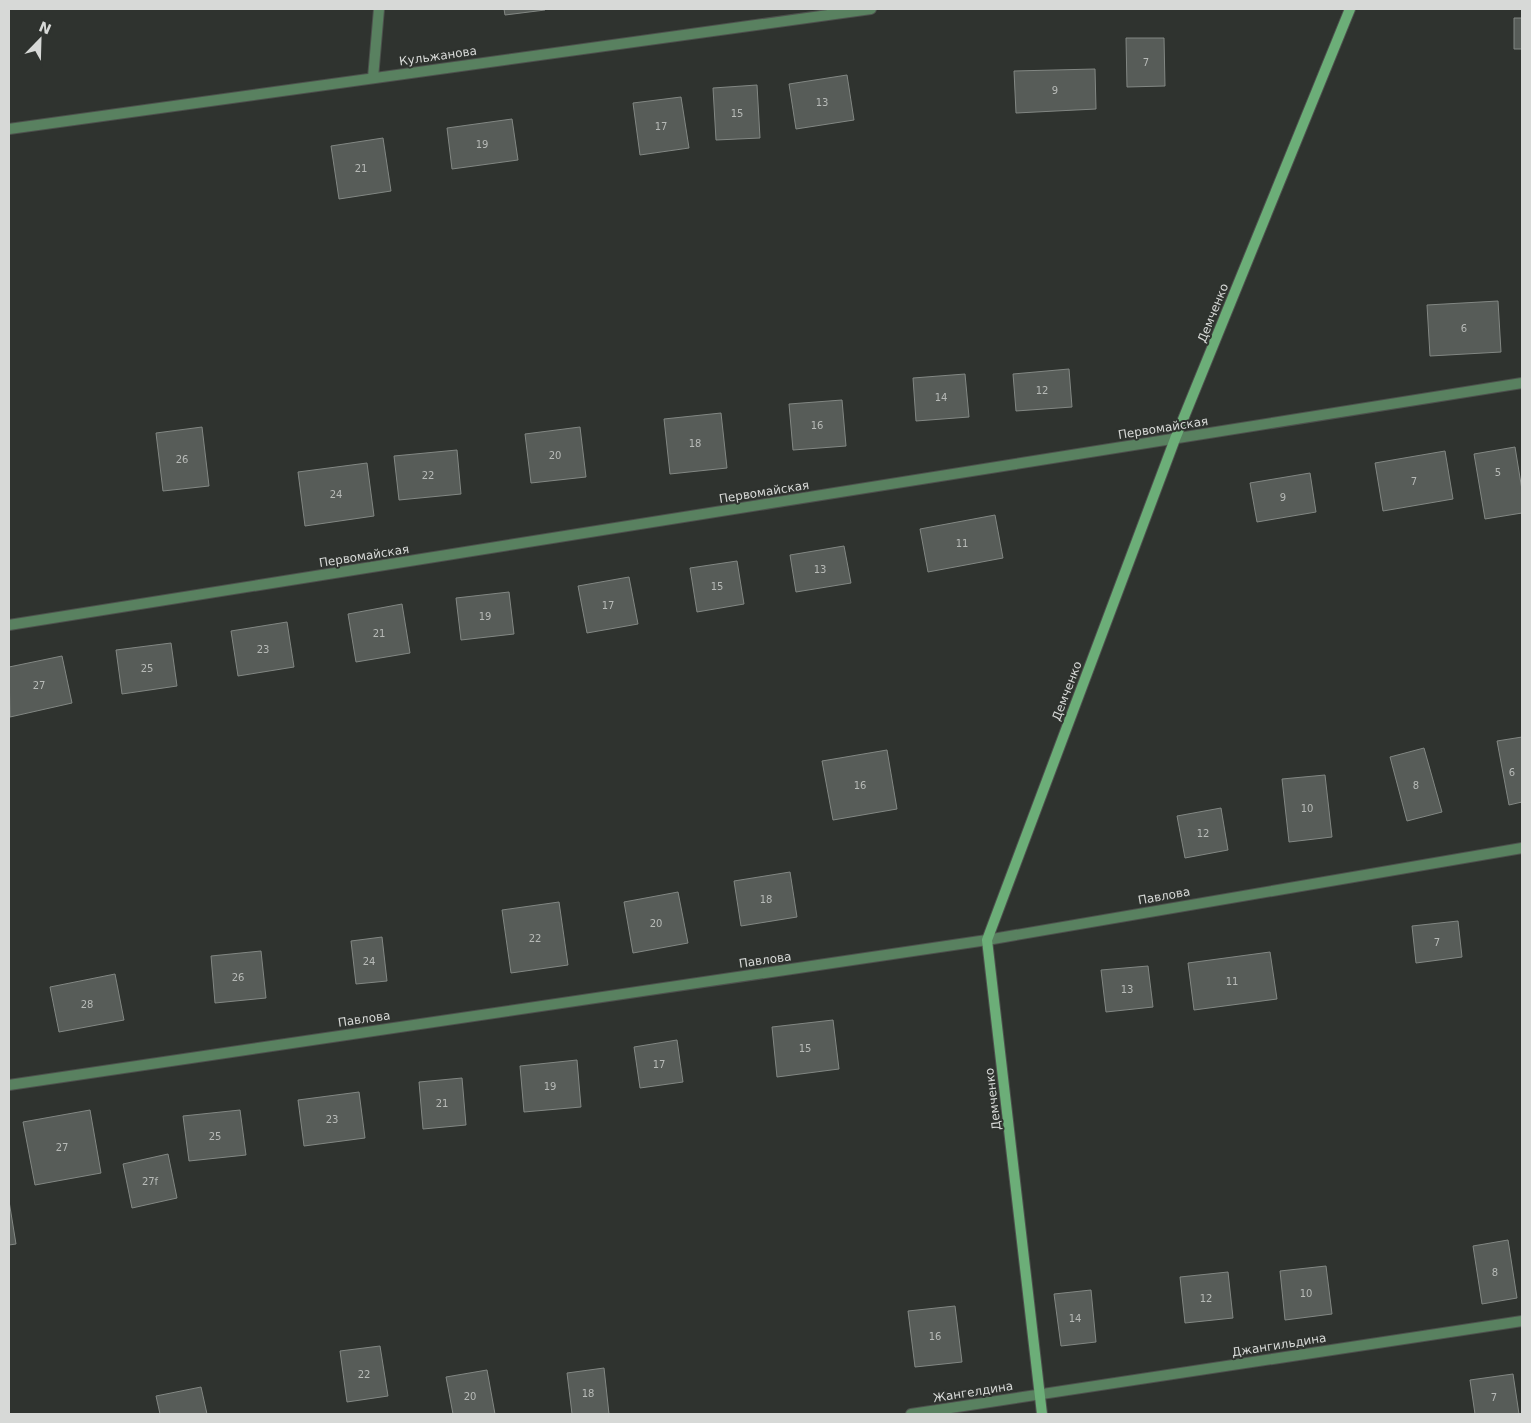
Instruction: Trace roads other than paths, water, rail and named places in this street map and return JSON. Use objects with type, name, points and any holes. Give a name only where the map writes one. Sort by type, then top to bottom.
[{"type":"street","points":[[373,78],[380,9]]},
{"type":"street","name":"Кульжанова","points":[[9,129],[871,9]]},
{"type":"street","name":"Демченко","points":[[1042,1414],[987,940],[1175,439],[1350,9]]},
{"type":"street","name":"Первомайская","points":[[9,625],[1522,383]]},
{"type":"street","name":"Павлова","points":[[9,1085],[987,940],[1522,848]]},
{"type":"street","name":"Джангильдина","points":[[1040,1394],[1522,1321]]},
{"type":"street","name":"Жангелдина","points":[[911,1414],[1040,1394]]}]
